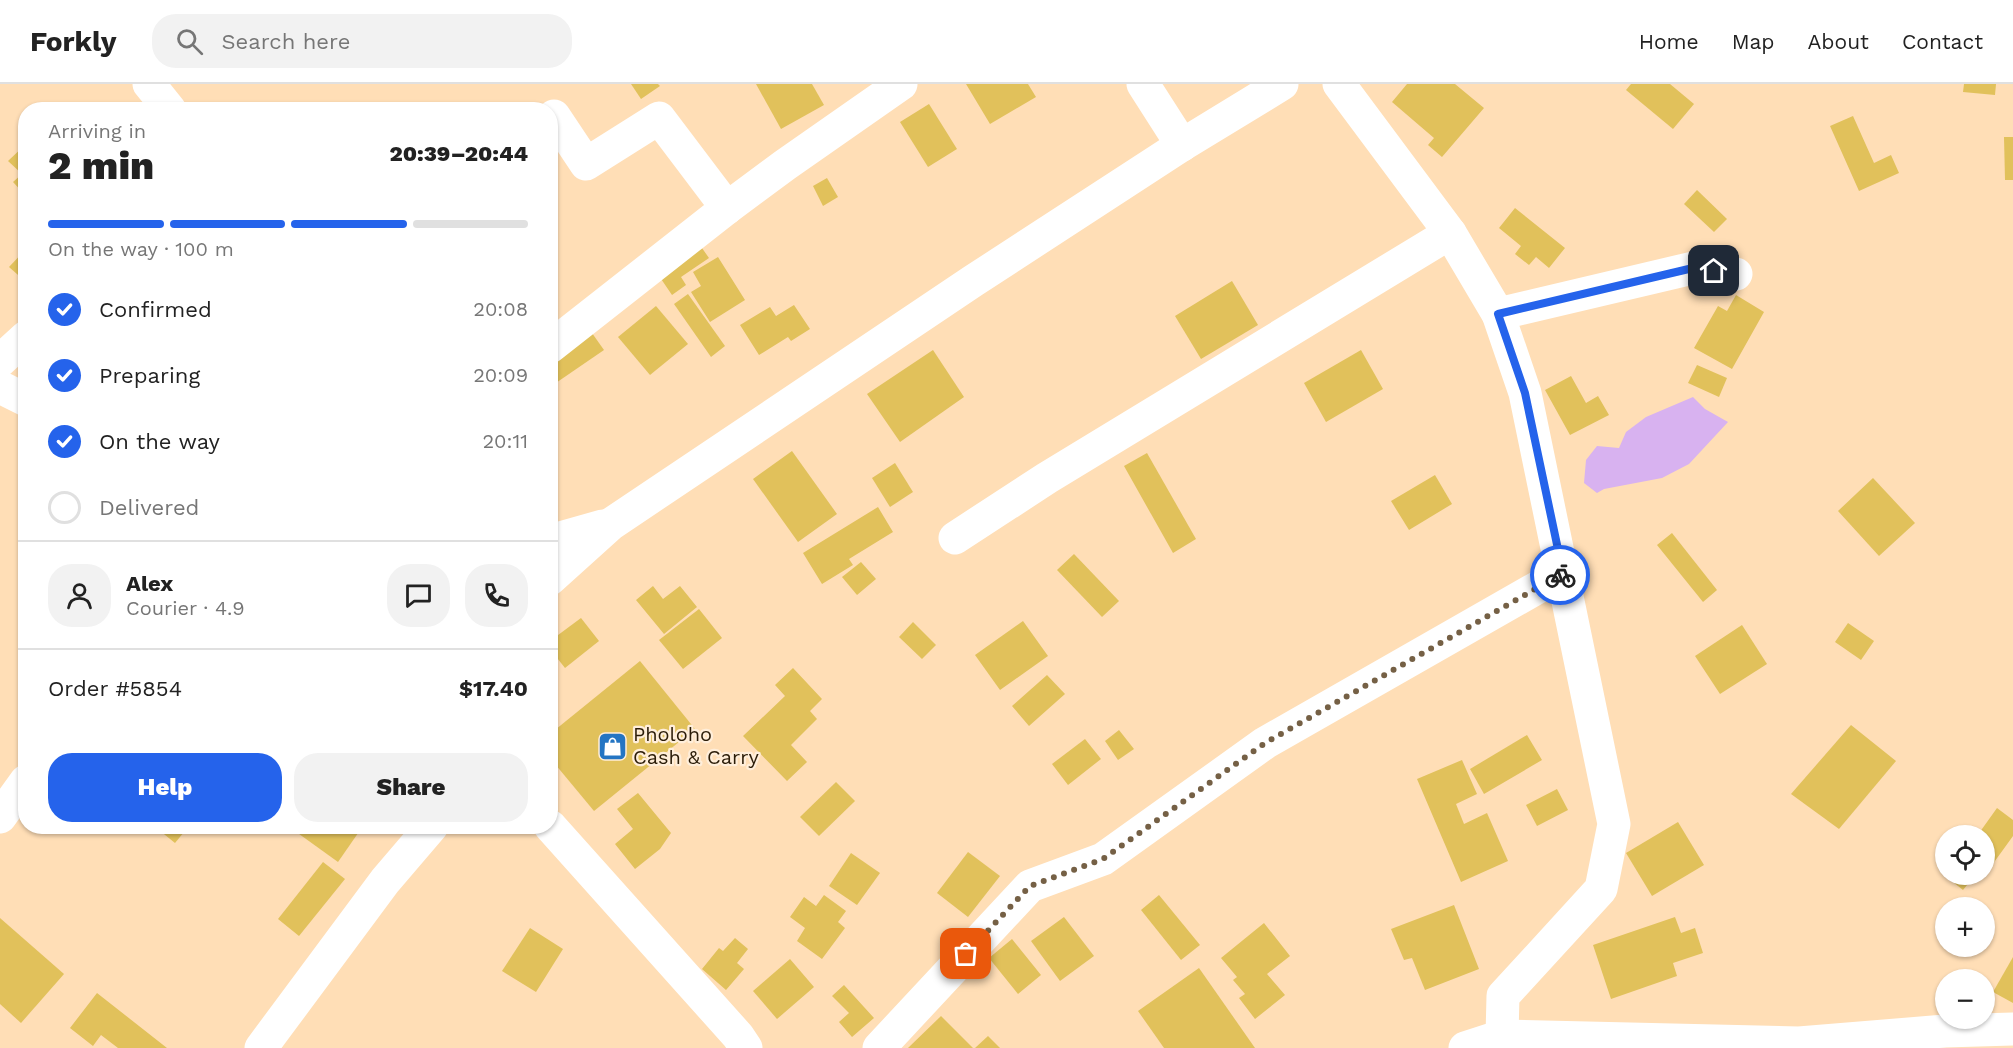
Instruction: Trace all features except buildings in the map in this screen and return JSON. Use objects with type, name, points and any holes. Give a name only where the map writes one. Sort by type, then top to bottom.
[{"type":"street","points":[[149,84],[164,102]]},
{"type":"street","points":[[558,341],[727,208],[901,84]]},
{"type":"street","points":[[1143,84],[1182,145]]},
{"type":"street","points":[[558,572],[611,524],[973,281],[1182,145],[1282,84]]},
{"type":"street","points":[[1339,84],[1450,233],[1498,314],[1525,393],[1614,824],[1602,889],[1503,996],[1502,1036]]},
{"type":"street","points":[[558,122],[586,164],[659,118],[727,208]]},
{"type":"street","points":[[955,538],[1047,478],[1450,233]]},
{"type":"street","points":[[1498,314],[1693,268],[1736,274]]},
{"type":"street","points":[[0,361],[18,344]]},
{"type":"street","points":[[0,387],[18,396]]},
{"type":"street","points":[[558,539],[611,524]]},
{"type":"street","points":[[879,1048],[1030,886],[1103,859],[1265,743],[1563,573]]},
{"type":"street","points":[[0,817],[18,792]]},
{"type":"street","points":[[261,1048],[385,881],[425,834]]},
{"type":"street","points":[[557,834],[738,1036],[746,1048]]},
{"type":"street","points":[[1465,1048],[1502,1036],[1635,1044],[1832,1044],[1945,1031],[2013,1029]]},
{"type":"shaded area","points":[[1693,397],[1705,409],[1728,422],[1689,464],[1662,478],[1604,489],[1597,493],[1584,483],[1586,460],[1597,446],[1619,448],[1626,432],[1646,417]]},
{"type":"way so far","points":[[966,954],[1030,886],[1103,859],[1265,743],[1560,575]]},
{"type":"place","name":"Pholoho Cash & Carry","points":[[612,746]]},
{"type":"route","points":[[1560,575],[1563,573],[1525,393],[1498,314],[1693,268],[1714,271]]}]
